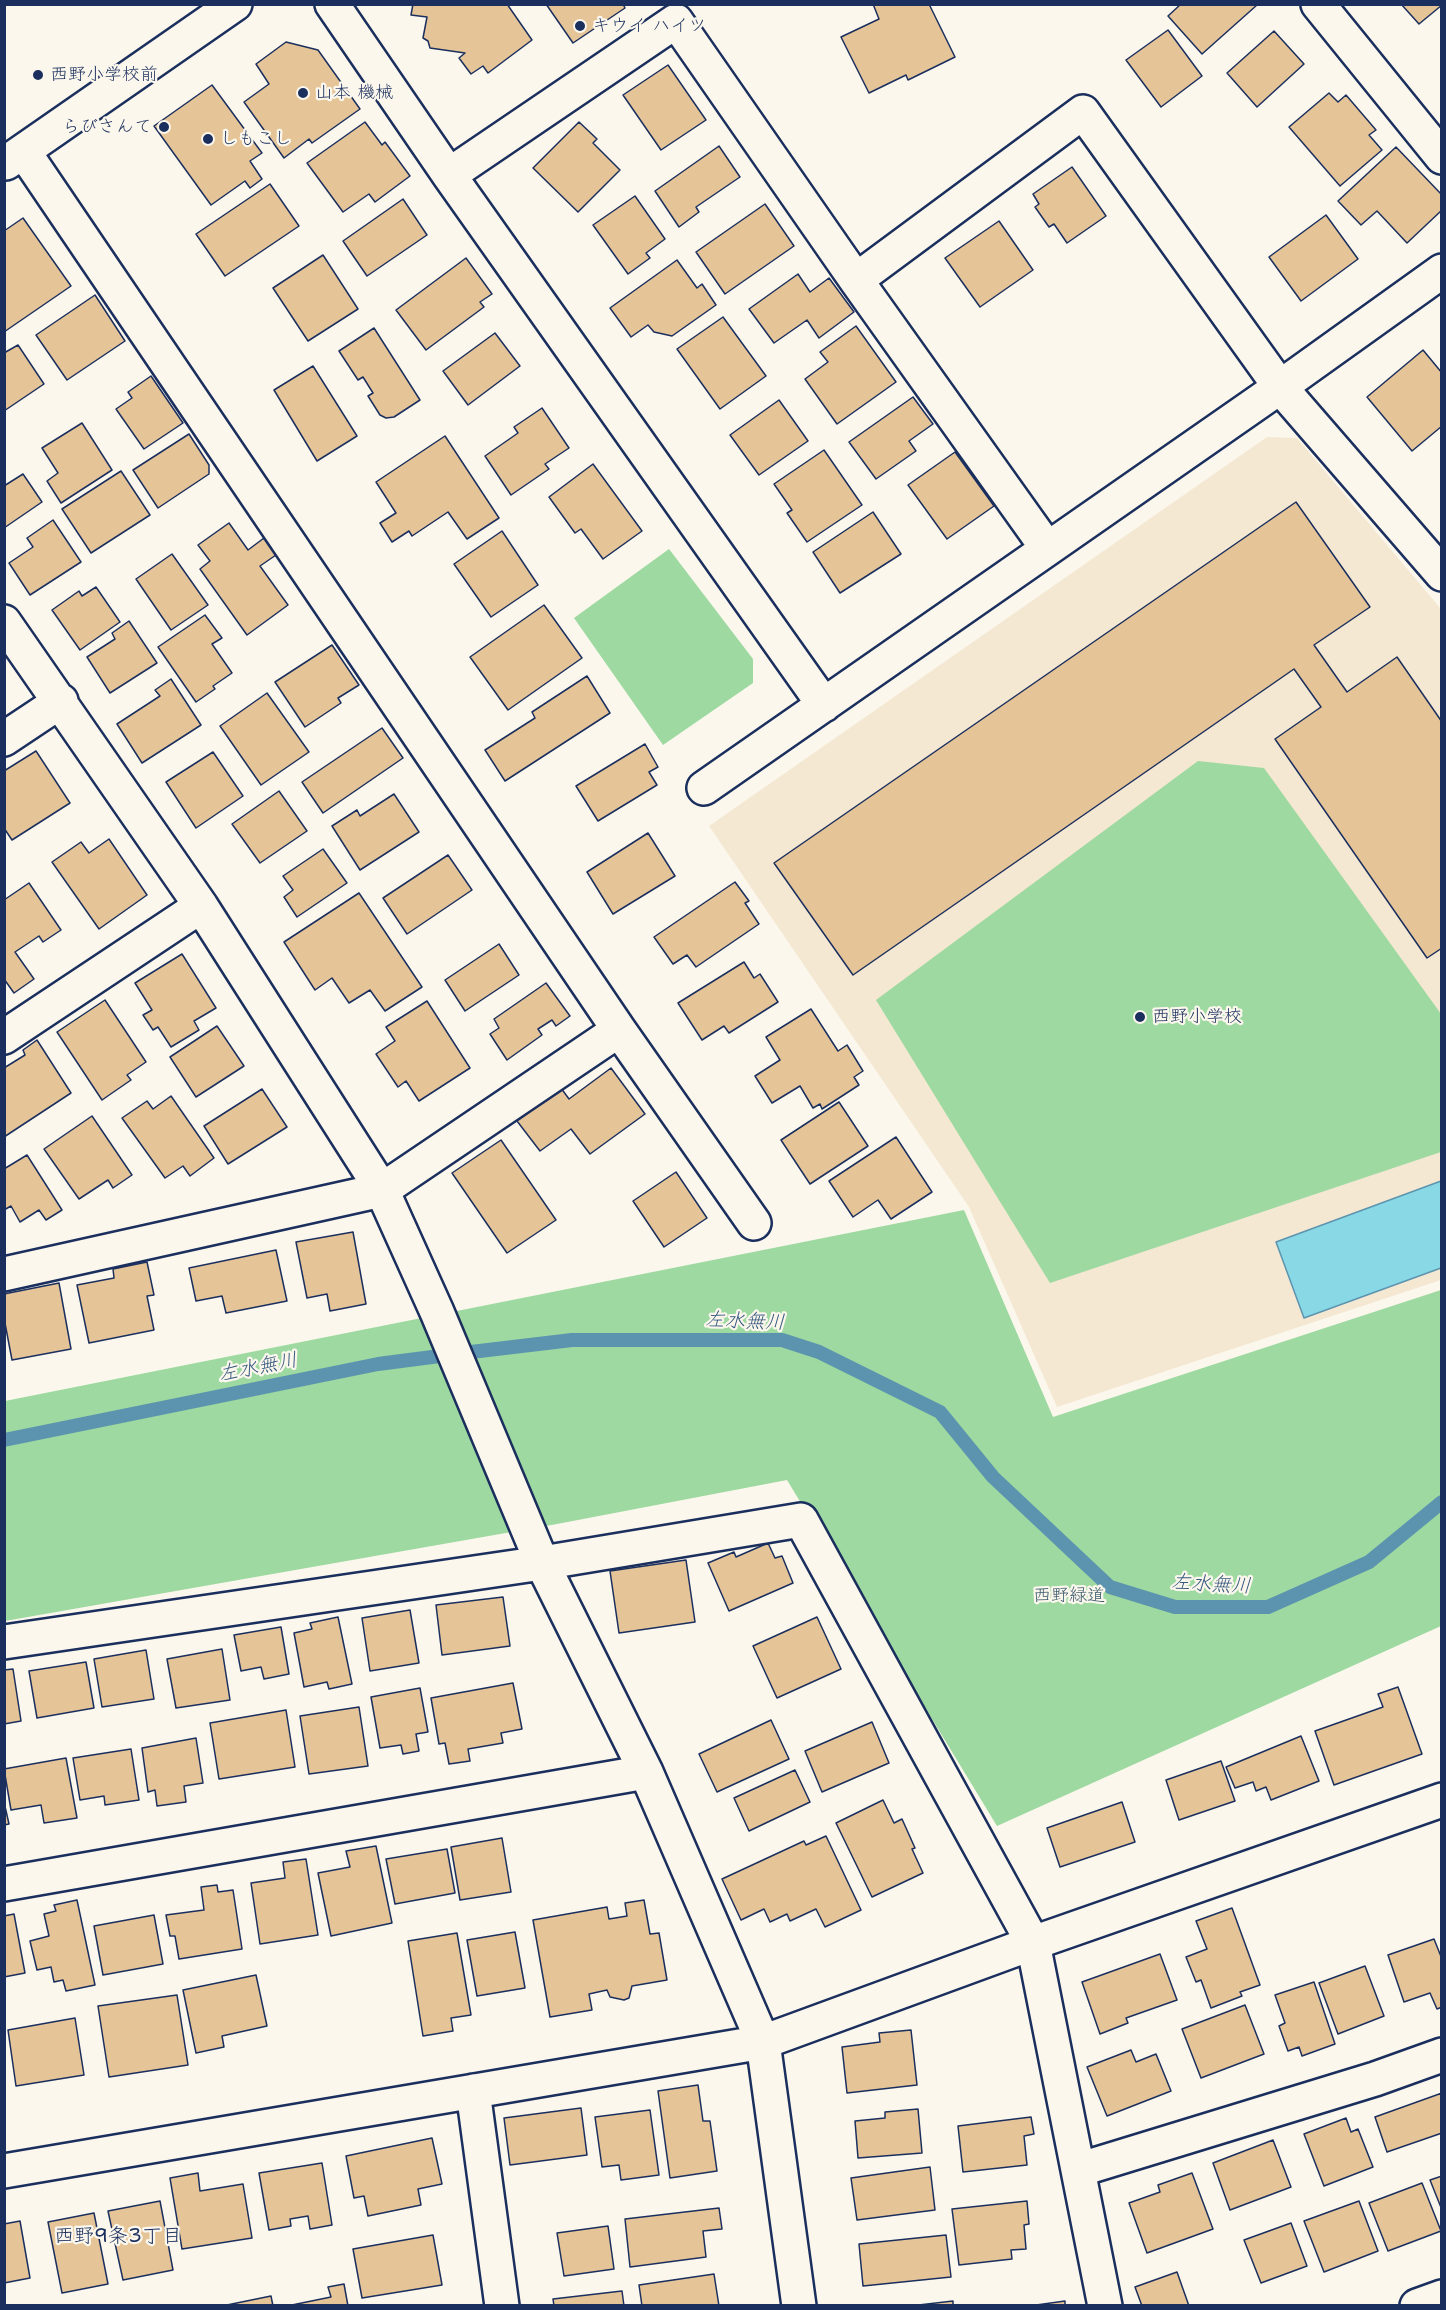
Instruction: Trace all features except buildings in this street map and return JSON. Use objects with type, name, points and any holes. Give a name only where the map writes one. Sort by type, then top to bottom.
[{"type":"street","points":[[332,4],[449,175],[824,705]]},
{"type":"street","points":[[1318,4],[1442,157]]},
{"type":"street","points":[[215,9],[14,158],[754,1223]]},
{"type":"street","points":[[449,175],[676,21],[856,280],[1047,548]]},
{"type":"street","points":[[856,280],[1083,112],[1280,387],[1442,574]]},
{"type":"street","points":[[704,788],[1280,387],[1442,271]]},
{"type":"street","points":[[4,622],[61,701],[201,906],[382,1190],[437,1312],[542,1563],[646,1772],[763,2042],[799,2306]]},
{"type":"street","points":[[4,739],[61,701]]},
{"type":"street","points":[[4,1037],[201,906]]},
{"type":"street","points":[[4,1274],[382,1190],[619,1030]]},
{"type":"street","points":[[4,1642],[542,1563],[801,1520],[1033,1943],[1105,2306]]},
{"type":"street","points":[[4,1884],[646,1772]]},
{"type":"street","points":[[4,2171],[763,2042],[1033,1943],[1442,1800]]},
{"type":"street","points":[[1078,2170],[1375,2079],[1442,2055]]},
{"type":"street","points":[[473,2091],[502,2306]]},
{"type":"street","points":[[1417,2306],[1442,2297]]},
{"type":"shaded area","name":"西野小学校","points":[[1267,437],[1297,438],[1441,609],[1441,1280],[1057,1407],[969,1207],[709,826]]},
{"type":"green space","points":[[669,549],[753,659],[753,683],[663,745],[574,618]]},
{"type":"green space","points":[[1198,761],[1264,768],[1441,1014],[1441,1152],[1050,1283],[876,1000]]},
{"type":"green space","name":"西野緑道","points":[[964,1210],[1053,1417],[1441,1290],[1441,1626],[997,1826],[787,1480],[557,1524],[5,1621],[5,1401]]},
{"type":"water","points":[[1441,1181],[1441,1268],[1304,1318],[1276,1242]]},
{"type":"waterway","name":"左水無川","points":[[4,1440],[378,1364],[471,1352],[572,1340],[782,1340],[819,1352],[940,1412],[993,1477],[1110,1587],[1175,1607],[1268,1607],[1369,1562],[1442,1502]]},
{"type":"place","name":"キウイ ハイツ","points":[[580,26]]},
{"type":"place","name":"西野小学校前","points":[[38,75]]},
{"type":"place","name":"山本 機械","points":[[303,93]]},
{"type":"place","name":"らびさんて","points":[[164,127]]},
{"type":"place","name":"しもこし","points":[[208,139]]},
{"type":"place","name":"西野小学校","points":[[1140,1017]]},
{"type":"district","name":"西野9条3丁目","points":[[118,2237]]}]
